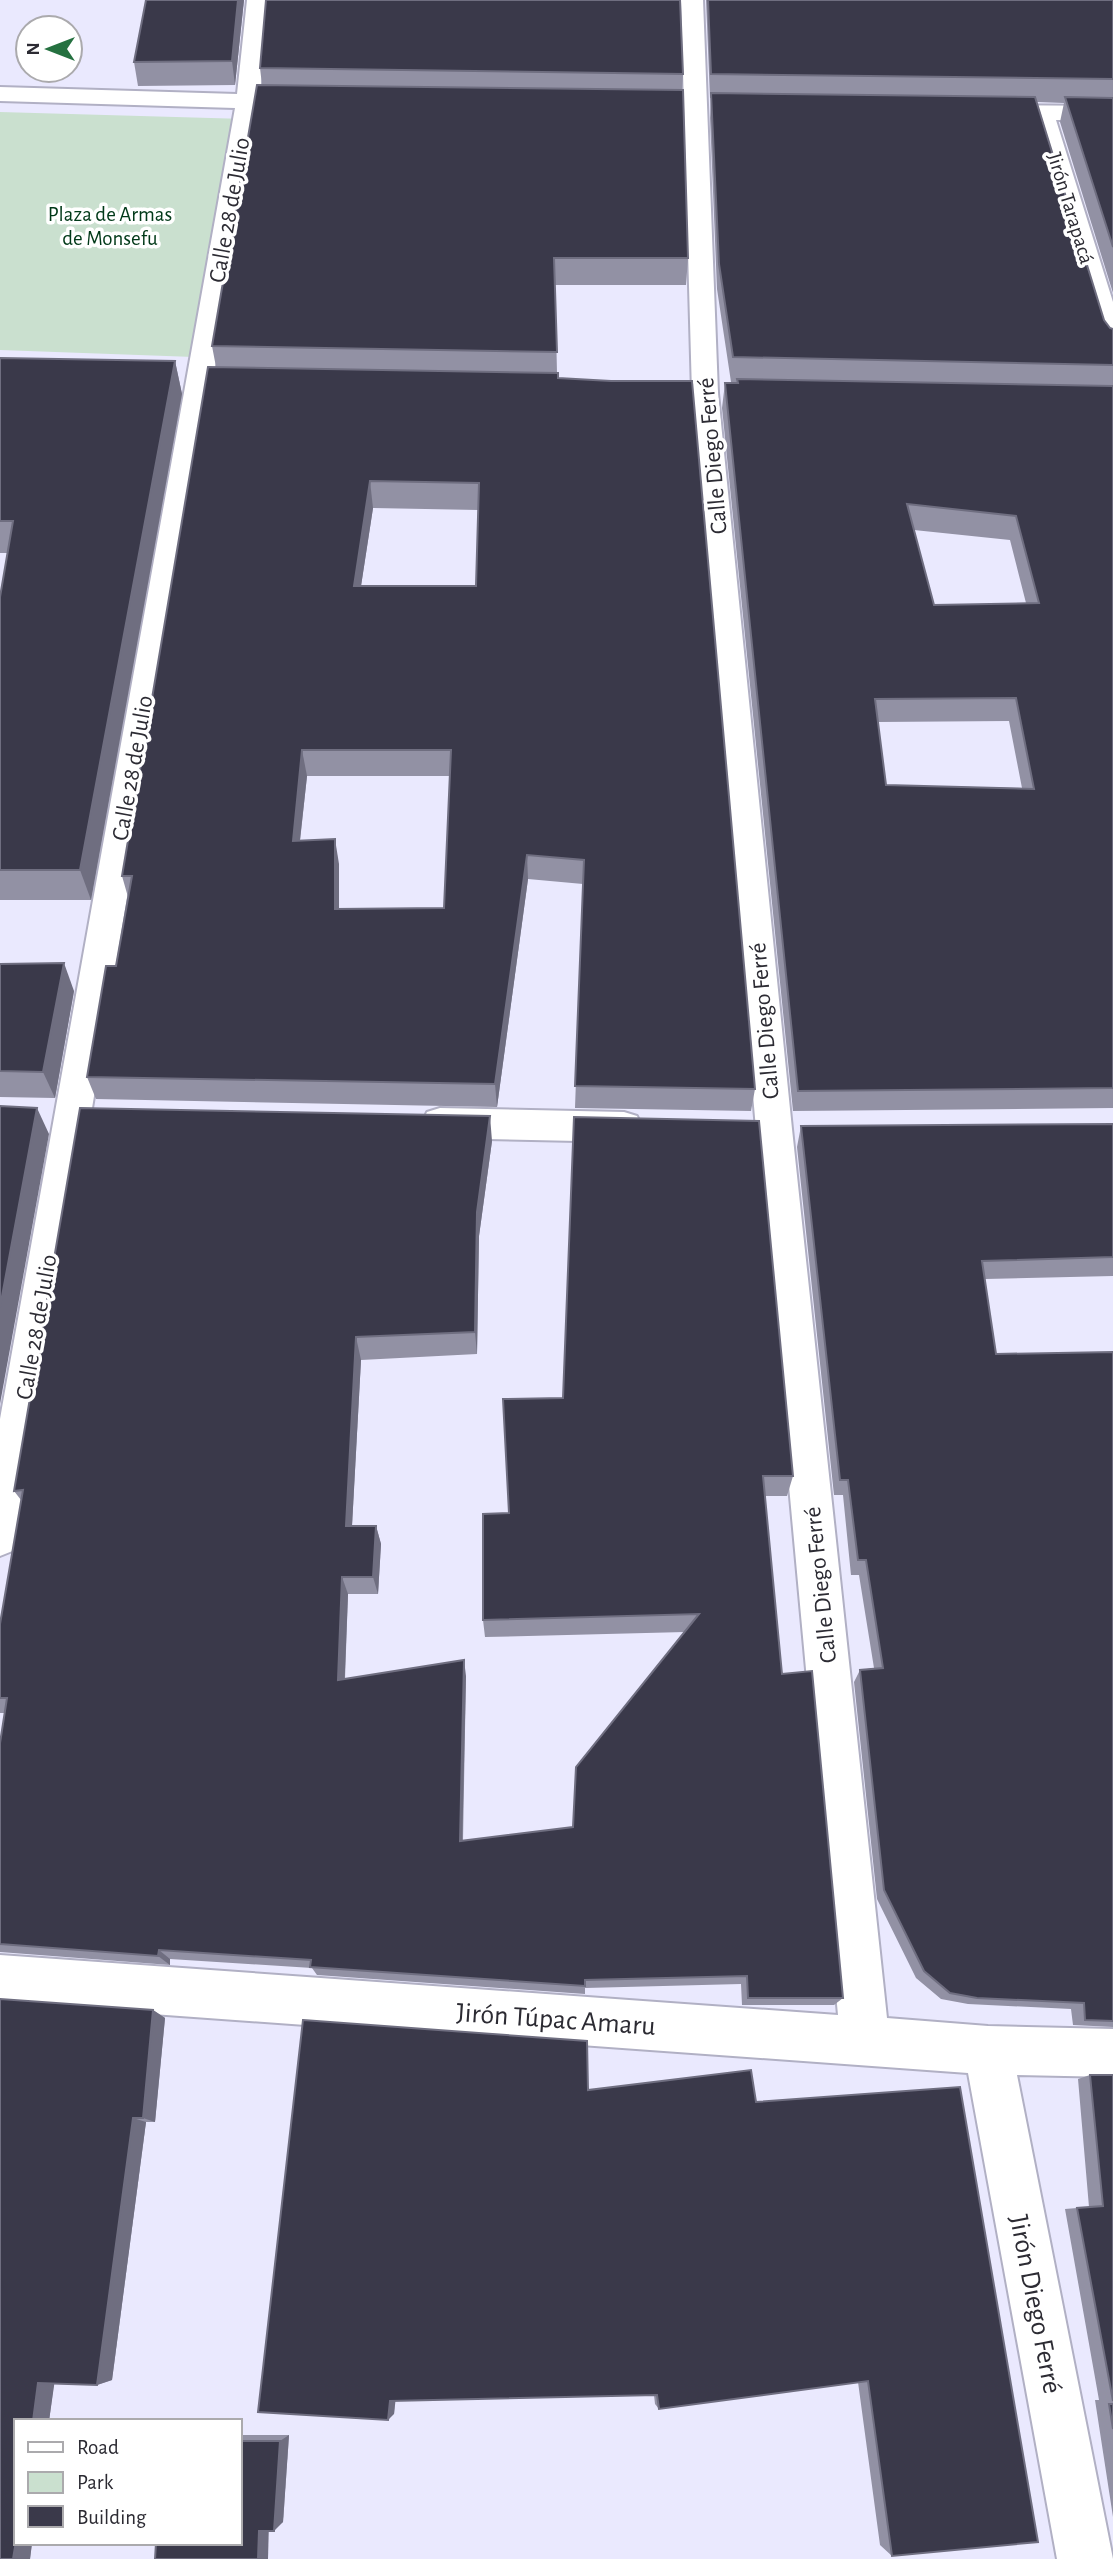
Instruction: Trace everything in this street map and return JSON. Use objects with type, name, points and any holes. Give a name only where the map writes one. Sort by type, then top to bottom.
[{"type":"street","name":"Calle 28 de Julio","points":[[0,1536],[85,1116],[198,385],[248,102],[258,0]]},
{"type":"street","name":"Calle Diego Ferré","points":[[692,0],[705,393],[774,1129],[865,2040]]},
{"type":"street","points":[[0,94],[303,102]]},
{"type":"street","points":[[973,111],[1113,113]]},
{"type":"street","name":"Jirón Tarapacá","points":[[1042,113],[1113,344]]},
{"type":"street","points":[[36,1116],[85,1116]]},
{"type":"street","points":[[402,1122],[650,1127]]},
{"type":"street","name":"Jirón Túpac Amaru","points":[[0,1979],[988,2050],[1113,2053]]},
{"type":"street","name":"Jirón Diego Ferré","points":[[988,2050],[1085,2559]]},
{"type":"green space","name":"Plaza de Armas de Monsefu","points":[[0,112],[246,119],[194,357],[0,350]]},
{"type":"building","points":[[146,0],[238,0],[232,61],[134,62]]},
{"type":"building","points":[[266,0],[680,0],[683,74],[260,68]]},
{"type":"building","points":[[708,0],[1113,0],[1113,79],[711,74]]},
{"type":"building","points":[[257,85],[683,90],[688,258],[554,258],[557,352],[212,346]]},
{"type":"building","points":[[711,93],[1035,97],[1104,320],[1113,329],[1113,365],[733,357],[719,264]]},
{"type":"building","points":[[1065,97],[1113,98],[1113,247]]},
{"type":"building","points":[[0,358],[175,361],[80,870],[0,870],[0,597],[13,521],[0,521]]},
{"type":"building","points":[[208,367],[558,373],[558,378],[692,381],[755,1089],[575,1086],[584,860],[527,855],[495,1084],[87,1077],[106,966],[116,966],[132,876],[122,876]],"holes":[[[370,481],[479,483],[476,586],[354,586]],[[302,750],[451,750],[444,908],[335,909],[335,839],[293,841]]]},
{"type":"building","points":[[737,379],[1113,386],[1113,1088],[798,1091],[725,383],[738,383]],"holes":[[[907,504],[1016,516],[1039,603],[934,605]],[[1016,698],[1034,789],[886,785],[875,699]]]},
{"type":"building","points":[[64,963],[43,1072],[0,1071],[0,964]]},
{"type":"building","points":[[0,1106],[37,1108],[0,1307]]},
{"type":"building","points":[[80,1108],[490,1116],[477,1212],[475,1332],[356,1337],[346,1526],[376,1526],[373,1577],[342,1577],[338,1680],[464,1660],[460,1841],[573,1827],[576,1767],[699,1614],[483,1620],[483,1514],[509,1513],[503,1399],[563,1398],[574,1117],[759,1121],[793,1476],[763,1476],[782,1674],[812,1671],[843,1998],[748,1998],[747,1976],[585,1980],[585,1986],[310,1967],[311,1960],[159,1950],[158,1956],[0,1944],[0,1743],[7,1698],[0,1698],[0,1624],[23,1490],[14,1491]]},
{"type":"building","points":[[1113,1124],[1113,1257],[982,1261],[996,1354],[1113,1352],[1113,2021],[1085,2020],[1084,2003],[977,1998],[950,1993],[924,1971],[884,1890],[860,1670],[883,1668],[866,1560],[858,1560],[848,1480],[840,1480],[801,1126]]},
{"type":"building","points":[[0,1999],[153,2010],[143,2118],[133,2118],[97,2385],[38,2383],[33,2419],[14,2419],[15,2545],[13,2559],[0,2559]]},
{"type":"building","points":[[303,2020],[587,2041],[588,2090],[751,2070],[756,2102],[960,2087],[1038,2542],[892,2556],[868,2381],[659,2409],[657,2395],[390,2401],[388,2420],[258,2412]]},
{"type":"building","points":[[1090,2075],[1113,2075],[1113,2401],[1077,2208],[1103,2206]]},
{"type":"building","points":[[1109,2404],[1113,2404],[1113,2429]]},
{"type":"building","points":[[242,2441],[280,2441],[274,2531],[259,2531],[258,2559],[155,2559],[156,2545],[242,2545]]}]
